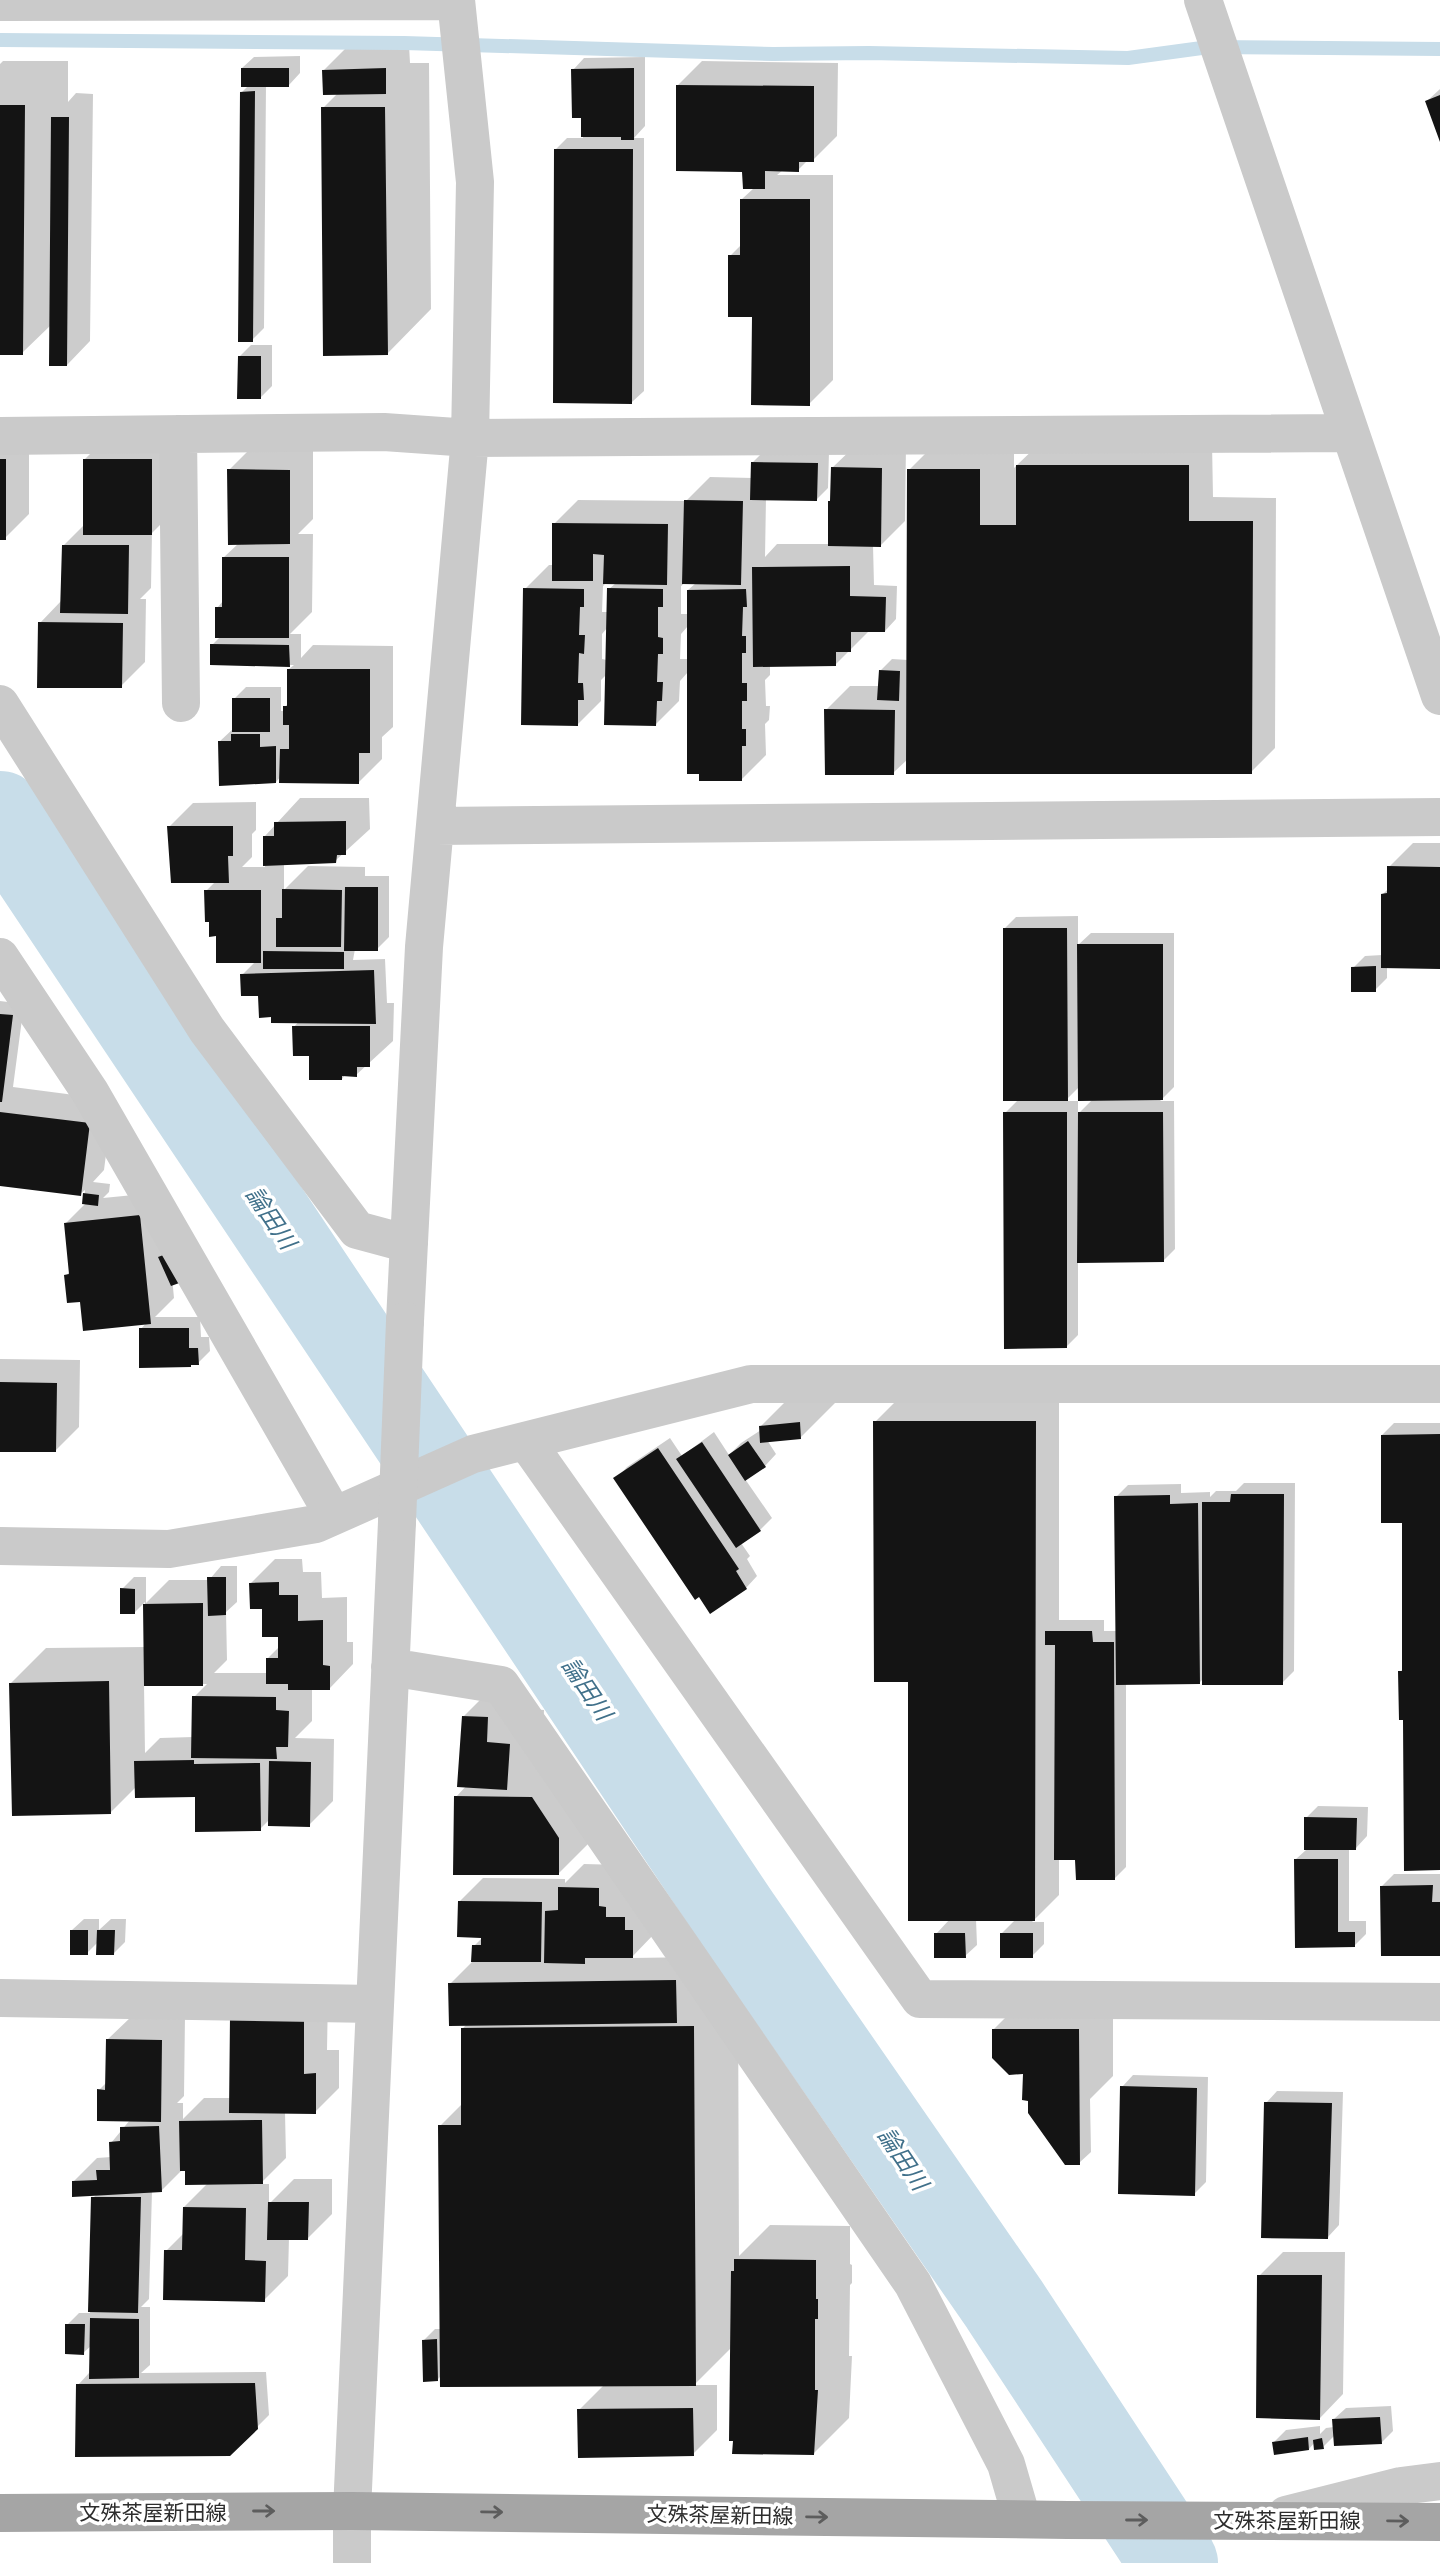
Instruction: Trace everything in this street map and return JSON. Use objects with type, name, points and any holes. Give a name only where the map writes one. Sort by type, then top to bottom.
[{"type":"main road","name":"文殊茶屋新田線","points":[[0,2513],[352,2511],[1440,2522]]},
{"type":"street","points":[[1203,0],[1440,696]]},
{"type":"street","points":[[0,2],[456,1],[475,182],[470,438],[424,947],[374,2004],[352,2563]]},
{"type":"street","points":[[0,436],[384,432],[470,438],[1350,433]]},
{"type":"street","points":[[178,434],[181,703]]},
{"type":"street","points":[[0,704],[207,1030],[357,1230],[409,1244]]},
{"type":"street","points":[[436,826],[1440,817]]},
{"type":"street","points":[[0,957],[90,1092],[334,1516]]},
{"type":"street","points":[[0,1546],[169,1549],[316,1524],[473,1454],[751,1384],[1440,1384]]},
{"type":"street","points":[[526,1441],[920,1999],[1440,2002]]},
{"type":"street","points":[[390,1667],[501,1685],[913,2284],[1006,2464],[1022,2519]]},
{"type":"street","points":[[0,1998],[374,2004]]},
{"type":"street","points":[[1249,2520],[1401,2486],[1440,2481]]},
{"type":"building","points":[[241,68],[289,68],[289,87],[241,87]]},
{"type":"building","points":[[386,68],[386,94],[323,95],[322,70]]},
{"type":"building","points":[[634,68],[634,140],[621,140],[621,137],[581,137],[581,118],[572,118],[571,69]]},
{"type":"building","points":[[676,85],[814,86],[814,162],[799,162],[799,172],[765,171],[765,189],[743,189],[742,172],[676,171]]},
{"type":"building","points":[[255,91],[253,342],[238,342],[240,92]]},
{"type":"building","points":[[1440,95],[1440,142],[1425,101]]},
{"type":"building","points":[[0,105],[25,105],[23,355],[0,355]]},
{"type":"building","points":[[321,107],[385,107],[388,355],[323,356]]},
{"type":"building","points":[[51,117],[69,117],[67,366],[49,366]]},
{"type":"building","points":[[554,149],[633,149],[632,404],[553,403]]},
{"type":"building","points":[[740,199],[810,199],[810,406],[751,405],[752,317],[728,317],[728,255],[740,255]]},
{"type":"building","points":[[238,356],[261,356],[261,399],[237,399]]},
{"type":"building","points":[[0,459],[6,459],[6,540],[0,540]]},
{"type":"building","points":[[83,459],[152,459],[152,535],[83,535]]},
{"type":"building","points":[[751,462],[818,463],[817,501],[750,500]]},
{"type":"building","points":[[1016,465],[1189,465],[1189,521],[1253,521],[1252,774],[906,774],[907,469],[980,469],[980,525],[1016,525]]},
{"type":"building","points":[[831,467],[882,468],[881,547],[828,546]]},
{"type":"building","points":[[227,469],[290,470],[290,544],[228,545]]},
{"type":"building","points":[[684,500],[743,501],[741,585],[682,584]]},
{"type":"building","points":[[552,523],[668,524],[667,585],[603,584],[604,555],[593,554],[593,581],[552,581]]},
{"type":"building","points":[[62,545],[129,545],[128,614],[60,613]]},
{"type":"building","points":[[222,557],[289,557],[289,638],[215,638],[215,607],[222,607]]},
{"type":"building","points":[[850,566],[850,596],[886,597],[885,632],[851,632],[851,652],[836,652],[836,666],[753,667],[752,567]]},
{"type":"building","points":[[523,588],[584,589],[579,635],[585,635],[584,654],[579,653],[578,683],[583,683],[584,700],[578,700],[578,726],[521,725]]},
{"type":"building","points":[[607,588],[663,589],[663,607],[658,607],[658,637],[663,638],[663,654],[658,654],[657,682],[663,682],[662,701],[657,701],[656,726],[604,725]]},
{"type":"building","points":[[746,589],[747,607],[743,607],[742,636],[746,636],[746,653],[742,653],[742,683],[747,683],[747,701],[742,701],[742,729],[746,729],[746,746],[742,746],[742,781],[699,781],[699,774],[687,774],[687,590]]},
{"type":"building","points":[[38,622],[123,623],[122,688],[37,688]]},
{"type":"building","points":[[210,644],[289,645],[290,667],[210,665]]},
{"type":"building","points":[[287,669],[370,669],[370,753],[359,753],[359,784],[279,783],[280,749],[289,749],[289,725],[283,725],[283,706],[287,706]]},
{"type":"building","points":[[879,670],[900,671],[899,701],[877,700]]},
{"type":"building","points":[[232,698],[270,698],[270,732],[232,732]]},
{"type":"building","points":[[824,709],[895,710],[894,775],[825,775]]},
{"type":"building","points":[[231,734],[260,734],[260,747],[276,746],[276,783],[219,786],[218,741],[231,741]]},
{"type":"building","points":[[346,821],[346,855],[337,855],[336,863],[263,866],[263,836],[274,836],[274,822]]},
{"type":"building","points":[[167,826],[233,826],[233,856],[228,856],[229,883],[171,883]]},
{"type":"building","points":[[1387,866],[1440,867],[1440,969],[1381,968],[1381,894],[1387,893]]},
{"type":"building","points":[[345,887],[378,887],[378,951],[344,951]]},
{"type":"building","points":[[282,889],[342,890],[341,947],[276,947],[276,918],[282,918]]},
{"type":"building","points":[[204,890],[261,890],[261,963],[216,963],[216,936],[209,937],[209,922],[205,922]]},
{"type":"building","points":[[1003,928],[1067,928],[1068,1101],[1003,1101]]},
{"type":"building","points":[[1077,944],[1163,944],[1163,1100],[1078,1101]]},
{"type":"building","points":[[263,951],[344,952],[344,969],[263,969]]},
{"type":"building","points":[[1376,966],[1376,992],[1351,992],[1351,967]]},
{"type":"building","points":[[374,970],[376,1024],[271,1023],[271,1017],[259,1018],[258,996],[241,996],[240,974]]},
{"type":"building","points":[[0,1014],[13,1015],[2,1102],[0,1102]]},
{"type":"building","points":[[292,1026],[370,1026],[370,1067],[357,1067],[357,1077],[309,1080],[309,1056],[293,1056]]},
{"type":"building","points":[[0,1112],[90,1123],[81,1196],[0,1186]]},
{"type":"building","points":[[1003,1112],[1067,1112],[1067,1348],[1004,1349]]},
{"type":"building","points":[[1078,1112],[1163,1112],[1164,1262],[1077,1263]]},
{"type":"building","points":[[83,1193],[99,1195],[98,1206],[82,1204]]},
{"type":"building","points":[[140,1215],[151,1324],[83,1331],[80,1302],[67,1303],[64,1275],[69,1274],[64,1223]]},
{"type":"building","points":[[169,1253],[182,1282],[171,1286],[158,1257]]},
{"type":"building","points":[[139,1328],[189,1328],[189,1348],[198,1348],[199,1365],[139,1368]]},
{"type":"building","points":[[0,1382],[57,1383],[56,1452],[0,1452]]},
{"type":"building","points":[[873,1421],[1036,1421],[1035,1921],[908,1921],[908,1682],[874,1682]]},
{"type":"building","points":[[800,1422],[801,1439],[760,1443],[759,1426]]},
{"type":"building","points":[[1440,1434],[1440,1870],[1404,1871],[1403,1720],[1399,1720],[1398,1671],[1402,1671],[1402,1523],[1381,1523],[1381,1435]]},
{"type":"building","points":[[748,1441],[766,1467],[745,1481],[728,1455]]},
{"type":"building","points":[[702,1442],[761,1531],[736,1548],[676,1459]]},
{"type":"building","points":[[658,1448],[739,1569],[736,1571],[747,1589],[710,1614],[699,1597],[695,1600],[613,1478]]},
{"type":"building","points":[[1231,1494],[1284,1494],[1283,1685],[1202,1685],[1202,1502],[1230,1502]]},
{"type":"building","points":[[1170,1495],[1170,1504],[1198,1503],[1200,1684],[1116,1685],[1114,1496]]},
{"type":"building","points":[[207,1577],[226,1577],[226,1615],[208,1616]]},
{"type":"building","points":[[279,1582],[279,1595],[298,1595],[298,1621],[323,1620],[323,1665],[330,1666],[330,1690],[288,1690],[288,1684],[266,1684],[266,1658],[278,1658],[278,1637],[262,1637],[262,1609],[250,1609],[249,1583]]},
{"type":"building","points":[[120,1588],[135,1589],[135,1614],[120,1614]]},
{"type":"building","points":[[203,1603],[203,1686],[144,1686],[143,1604]]},
{"type":"building","points":[[1045,1631],[1092,1631],[1093,1642],[1114,1642],[1115,1880],[1076,1880],[1075,1860],[1054,1860],[1055,1645],[1045,1645]]},
{"type":"building","points":[[109,1681],[111,1814],[12,1816],[9,1683]]},
{"type":"building","points":[[192,1696],[276,1697],[276,1710],[289,1711],[288,1747],[276,1747],[277,1759],[191,1758]]},
{"type":"building","points":[[462,1716],[488,1717],[487,1742],[510,1744],[507,1790],[457,1787]]},
{"type":"building","points":[[194,1760],[194,1764],[260,1763],[261,1831],[195,1832],[195,1797],[135,1798],[134,1761]]},
{"type":"building","points":[[269,1761],[311,1762],[310,1827],[268,1826]]},
{"type":"building","points":[[454,1796],[532,1797],[559,1838],[559,1875],[453,1875]]},
{"type":"building","points":[[1304,1817],[1357,1818],[1356,1850],[1304,1850]]},
{"type":"building","points":[[1294,1859],[1338,1859],[1338,1932],[1355,1932],[1355,1947],[1295,1948]]},
{"type":"building","points":[[1433,1885],[1432,1902],[1440,1902],[1440,1956],[1381,1956],[1380,1886]]},
{"type":"building","points":[[558,1887],[599,1888],[599,1906],[606,1907],[606,1917],[625,1917],[625,1930],[633,1930],[633,1958],[585,1958],[585,1964],[544,1963],[545,1911],[558,1910]]},
{"type":"building","points":[[458,1901],[542,1902],[541,1962],[471,1962],[472,1945],[481,1945],[481,1938],[457,1937]]},
{"type":"building","points":[[70,1930],[88,1930],[88,1955],[70,1955]]},
{"type":"building","points":[[97,1930],[115,1930],[114,1955],[96,1955]]},
{"type":"building","points":[[934,1933],[965,1933],[966,1958],[934,1958]]},
{"type":"building","points":[[1000,1933],[1033,1933],[1033,1958],[1000,1958]]},
{"type":"building","points":[[676,1980],[677,2023],[449,2026],[448,1983]]},
{"type":"building","points":[[230,2017],[304,2018],[304,2074],[316,2073],[316,2114],[229,2113]]},
{"type":"building","points":[[694,2026],[696,2386],[440,2387],[438,2125],[461,2125],[461,2028]]},
{"type":"building","points":[[992,2029],[1079,2029],[1080,2165],[1065,2165],[1028,2113],[1028,2101],[1022,2100],[1023,2074],[1009,2075],[992,2058]]},
{"type":"building","points":[[106,2039],[162,2040],[161,2122],[97,2121],[97,2089],[105,2090]]},
{"type":"building","points":[[1120,2086],[1197,2088],[1195,2196],[1118,2194]]},
{"type":"building","points":[[1264,2102],[1332,2103],[1328,2239],[1261,2238]]},
{"type":"building","points":[[262,2120],[263,2184],[185,2185],[185,2171],[180,2171],[179,2121]]},
{"type":"building","points":[[159,2126],[162,2192],[72,2197],[72,2181],[97,2180],[96,2170],[110,2170],[109,2142],[120,2141],[120,2127]]},
{"type":"building","points":[[91,2197],[141,2197],[138,2313],[88,2312]]},
{"type":"building","points":[[268,2202],[309,2202],[308,2240],[267,2240]]},
{"type":"building","points":[[183,2207],[246,2208],[245,2260],[266,2261],[265,2302],[163,2300],[164,2250],[182,2250]]},
{"type":"building","points":[[734,2259],[816,2260],[818,2319],[815,2319],[815,2390],[818,2390],[814,2455],[732,2454],[733,2441],[729,2441],[731,2271],[734,2271]]},
{"type":"building","points":[[1257,2275],[1322,2275],[1320,2420],[1256,2418]]},
{"type":"building","points":[[90,2318],[139,2319],[139,2378],[89,2379]]},
{"type":"building","points":[[65,2324],[85,2324],[84,2355],[65,2354]]},
{"type":"building","points":[[437,2339],[438,2381],[423,2382],[422,2340]]},
{"type":"building","points":[[255,2383],[258,2429],[230,2456],[75,2457],[76,2384]]},
{"type":"building","points":[[693,2408],[694,2456],[578,2458],[577,2409]]},
{"type":"building","points":[[1380,2417],[1382,2444],[1334,2446],[1332,2419]]},
{"type":"building","points":[[1308,2437],[1309,2450],[1274,2455],[1272,2442]]},
{"type":"building","points":[[1322,2438],[1324,2449],[1314,2450],[1313,2440]]},
{"type":"waterway","points":[[0,40],[404,43],[773,54],[1128,58],[1209,47],[1440,49]]},
{"type":"waterway","name":"論田川","points":[[0,815],[736,1917],[1004,2304],[1174,2563]]}]
